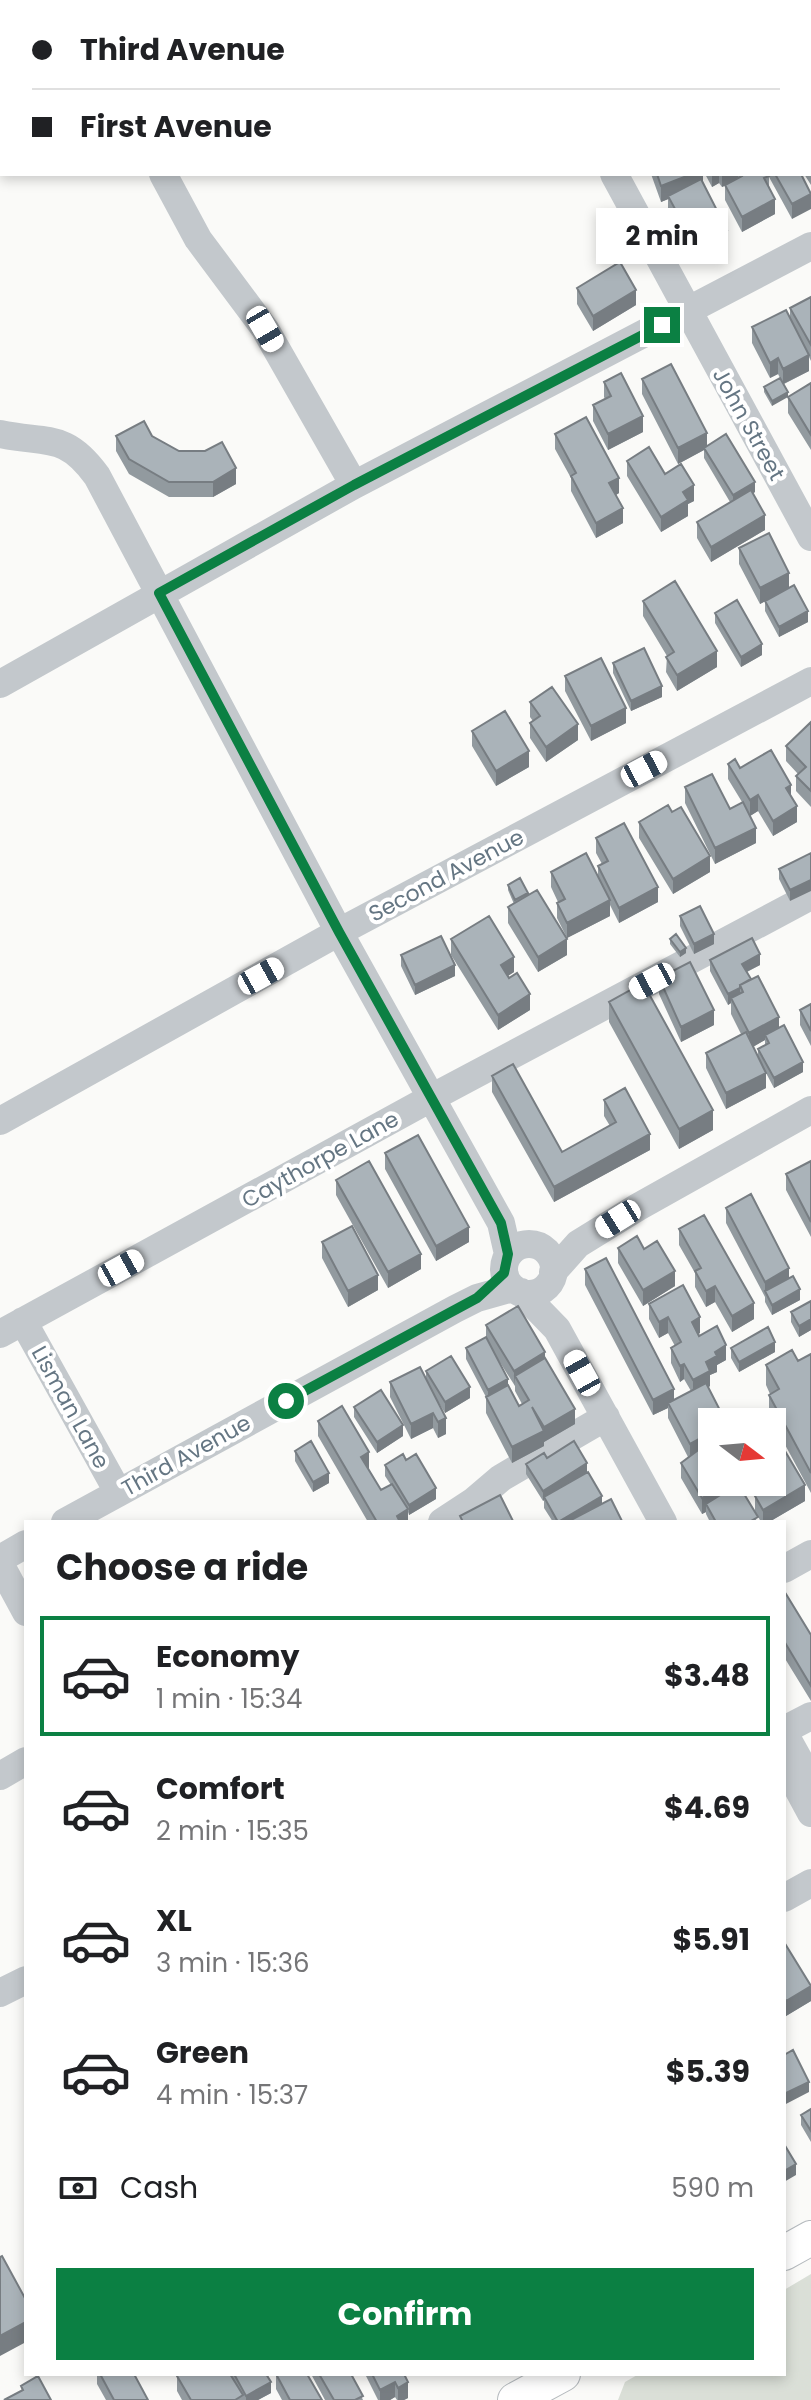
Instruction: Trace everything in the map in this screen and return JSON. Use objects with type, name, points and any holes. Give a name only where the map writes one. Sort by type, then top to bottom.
[{"type":"main road","points":[[786,2252],[811,2238]]},
{"type":"main road","points":[[515,2400],[559,2376]]},
{"type":"street","points":[[164,176],[198,239],[265,329],[354,485]]},
{"type":"street","name":"John Street","points":[[615,176],[811,537]]},
{"type":"street","points":[[0,684],[354,485],[811,246]]},
{"type":"street","points":[[0,434],[67,445],[83,457],[97,476],[339,932],[528,1269],[557,1329],[662,1520]]},
{"type":"street","name":"Second Avenue","points":[[0,1121],[339,932],[811,681]]},
{"type":"street","name":"Caythorpe Lane","points":[[12,1328],[431,1098],[811,896]]},
{"type":"street","name":"Third Avenue","points":[[69,1520],[578,1244],[811,1110]]},
{"type":"street","name":"Lisman Lane","points":[[12,1328],[118,1492]]},
{"type":"street","points":[[445,1520],[501,1478],[606,1417]]},
{"type":"street","points":[[24,1545],[0,1562],[24,1608]]},
{"type":"street","points":[[786,1568],[811,1554]]},
{"type":"street","points":[[786,1731],[811,1716]]},
{"type":"street","points":[[786,1736],[811,1782]]},
{"type":"street","points":[[0,1776],[24,1762]]},
{"type":"street","points":[[786,1767],[811,1813]]},
{"type":"street","points":[[786,1897],[811,1883]]},
{"type":"street","points":[[0,1993],[24,1981]]},
{"type":"shaded area","points":[[811,2274],[811,2400],[618,2400],[625,2382],[636,2376],[786,2376],[786,2289]]},
{"type":"building","points":[[658,176],[687,176],[661,186]]},
{"type":"building","points":[[742,176],[769,176],[764,178],[775,199],[742,217],[725,185]]},
{"type":"building","points":[[776,176],[802,176],[811,194],[792,204]]},
{"type":"building","points":[[701,179],[727,230],[695,246],[668,196]]},
{"type":"building","points":[[620,262],[636,290],[593,316],[577,288]]},
{"type":"building","points":[[811,297],[811,345],[790,308]]},
{"type":"building","points":[[786,310],[809,355],[783,369],[778,358],[770,363],[752,327]]},
{"type":"building","points":[[671,364],[707,433],[678,448],[642,379]]},
{"type":"building","points":[[621,373],[643,416],[608,434],[593,405],[611,396],[604,382]]},
{"type":"building","points":[[780,378],[788,392],[772,401],[764,387]]},
{"type":"building","points":[[811,383],[811,435],[788,397]]},
{"type":"building","points":[[586,417],[619,478],[609,483],[623,508],[596,523],[571,476],[576,473],[555,434]]},
{"type":"building","points":[[144,421],[152,436],[179,451],[205,451],[222,442],[236,468],[213,482],[169,482],[129,459],[116,436]]},
{"type":"building","points":[[726,434],[755,482],[733,495],[704,448]]},
{"type":"building","points":[[649,447],[665,474],[681,464],[694,485],[683,492],[688,500],[661,517],[627,461]]},
{"type":"building","points":[[751,490],[765,515],[711,547],[697,522]]},
{"type":"building","points":[[769,533],[789,573],[760,588],[739,548]]},
{"type":"building","points":[[675,581],[717,651],[677,675],[666,657],[674,652],[643,601]]},
{"type":"building","points":[[794,585],[808,611],[779,627],[765,601]]},
{"type":"building","points":[[737,600],[762,644],[741,657],[715,613]]},
{"type":"building","points":[[644,648],[662,686],[631,701],[613,663]]},
{"type":"building","points":[[601,658],[626,708],[591,726],[565,676]]},
{"type":"building","points":[[552,687],[578,724],[546,747],[530,723],[540,716],[530,702]]},
{"type":"building","points":[[505,711],[529,751],[496,771],[472,731]]},
{"type":"building","points":[[811,722],[811,791],[796,776],[806,767],[786,746]]},
{"type":"building","points":[[771,750],[791,785],[786,788],[797,806],[773,821],[758,795],[750,800],[728,764],[735,759],[740,768]]},
{"type":"building","points":[[712,774],[730,809],[743,802],[756,828],[715,848],[685,787]]},
{"type":"building","points":[[668,805],[672,812],[681,807],[710,856],[673,879],[639,822]]},
{"type":"building","points":[[624,823],[658,887],[619,908],[598,866],[608,861],[596,838]]},
{"type":"building","points":[[586,853],[610,900],[567,923],[557,903],[565,899],[551,872]]},
{"type":"building","points":[[811,853],[811,880],[790,890],[779,869]]},
{"type":"building","points":[[520,878],[528,893],[515,900],[508,885]]},
{"type":"building","points":[[537,890],[567,939],[538,957],[508,907]]},
{"type":"building","points":[[700,906],[714,934],[694,944],[680,916]]},
{"type":"building","points":[[489,916],[514,957],[501,965],[509,978],[517,973],[530,994],[498,1015],[451,939]]},
{"type":"building","points":[[676,934],[686,948],[680,952],[670,939]]},
{"type":"building","points":[[441,936],[455,965],[415,985],[401,955]]},
{"type":"building","points":[[752,938],[760,954],[742,964],[751,979],[728,994],[710,960]]},
{"type":"building","points":[[690,962],[714,1010],[681,1027],[659,978]]},
{"type":"building","points":[[758,976],[779,1017],[749,1033],[731,998],[743,992],[740,985]]},
{"type":"building","points":[[643,983],[713,1110],[679,1129],[609,1002]]},
{"type":"building","points":[[811,1004],[811,1031],[800,1010]]},
{"type":"building","points":[[784,1025],[803,1062],[774,1078],[758,1049],[769,1043],[765,1035]]},
{"type":"building","points":[[746,1032],[766,1073],[726,1093],[706,1053]]},
{"type":"building","points":[[513,1064],[562,1152],[616,1122],[604,1100],[625,1088],[650,1134],[554,1187],[492,1076]]},
{"type":"building","points":[[418,1135],[469,1227],[436,1246],[385,1153]]},
{"type":"building","points":[[369,1161],[421,1254],[388,1272],[336,1180]]},
{"type":"building","points":[[811,1161],[811,1222],[786,1174]]},
{"type":"building","points":[[751,1194],[789,1268],[765,1282],[726,1208]]},
{"type":"building","points":[[704,1215],[754,1303],[732,1316],[715,1286],[706,1291],[695,1271],[701,1268],[679,1229]]},
{"type":"building","points":[[352,1226],[378,1275],[348,1291],[322,1242]]},
{"type":"building","points":[[637,1236],[644,1249],[657,1241],[675,1271],[643,1290],[618,1248]]},
{"type":"building","points":[[606,1258],[674,1389],[653,1400],[585,1269]]},
{"type":"building","points":[[793,1276],[800,1289],[772,1305],[765,1291]]},
{"type":"building","points":[[683,1285],[700,1317],[692,1322],[699,1336],[717,1326],[726,1345],[715,1352],[717,1356],[706,1362],[710,1371],[693,1380],[684,1364],[680,1366],[671,1348],[681,1342],[668,1317],[659,1322],[649,1304]]},
{"type":"building","points":[[811,1301],[811,1319],[799,1326],[791,1312]]},
{"type":"building","points":[[518,1306],[545,1352],[514,1371],[486,1325]]},
{"type":"building","points":[[768,1327],[775,1342],[739,1362],[731,1348]]},
{"type":"building","points":[[486,1337],[508,1379],[488,1390],[466,1348]]},
{"type":"building","points":[[792,1350],[798,1361],[811,1354],[811,1473],[786,1427],[786,1408],[776,1408],[769,1395],[779,1389],[766,1365]]},
{"type":"building","points":[[451,1356],[470,1387],[445,1402],[426,1371]]},
{"type":"building","points":[[545,1358],[575,1409],[544,1427],[532,1407],[544,1431],[512,1447],[486,1397],[508,1385],[519,1406],[529,1400],[515,1376]]},
{"type":"building","points":[[420,1367],[446,1418],[438,1422],[433,1413],[411,1424],[390,1382]]},
{"type":"building","points":[[706,1383],[719,1408],[698,1408],[698,1440],[690,1444],[668,1403]]},
{"type":"building","points":[[381,1390],[403,1425],[377,1442],[354,1407]]},
{"type":"building","points":[[342,1406],[369,1452],[361,1457],[381,1490],[392,1484],[408,1509],[397,1516],[399,1520],[376,1520],[318,1421]]},
{"type":"building","points":[[311,1441],[329,1473],[313,1482],[295,1451]]},
{"type":"building","points":[[574,1441],[587,1463],[543,1491],[526,1464],[544,1453],[547,1458]]},
{"type":"building","points":[[698,1450],[698,1491],[681,1463]]},
{"type":"building","points":[[786,1453],[805,1485],[763,1510],[755,1496],[786,1496]]},
{"type":"building","points":[[403,1454],[406,1460],[416,1454],[436,1488],[409,1505],[385,1465]]},
{"type":"building","points":[[588,1472],[602,1496],[561,1520],[557,1520],[544,1497]]},
{"type":"building","points":[[500,1495],[512,1520],[462,1520],[460,1516]]},
{"type":"building","points":[[719,1496],[745,1496],[758,1517],[753,1520],[715,1520],[706,1504]]},
{"type":"building","points":[[611,1499],[622,1520],[571,1520]]},
{"type":"building","points":[[786,1594],[811,1635],[811,1686],[786,1644]]},
{"type":"building","points":[[786,1945],[811,1986],[786,2001]]},
{"type":"building","points":[[793,2050],[809,2082],[786,2093],[786,2054]]},
{"type":"building","points":[[811,2109],[811,2131],[801,2115]]},
{"type":"building","points":[[786,2147],[796,2164],[786,2170]]},
{"type":"building","points":[[0,2257],[24,2296],[24,2323],[0,2336]]},
{"type":"building","points":[[38,2376],[51,2400],[4,2400],[23,2390],[21,2386]]},
{"type":"building","points":[[101,2376],[135,2376],[148,2400],[114,2400]]},
{"type":"building","points":[[177,2376],[231,2376],[243,2395],[235,2400],[191,2400]]},
{"type":"building","points":[[235,2376],[267,2376],[271,2382],[246,2396]]},
{"type":"building","points":[[277,2376],[308,2376],[322,2400],[290,2400]]},
{"type":"building","points":[[320,2376],[352,2376],[363,2396],[355,2400],[334,2400]]},
{"type":"building","points":[[373,2376],[405,2376],[408,2382],[398,2388],[395,2382],[380,2390]]},
{"type":"route","points":[[286,1401],[477,1298],[504,1273],[508,1254],[501,1223],[339,932],[159,593],[354,485],[662,325]]}]
